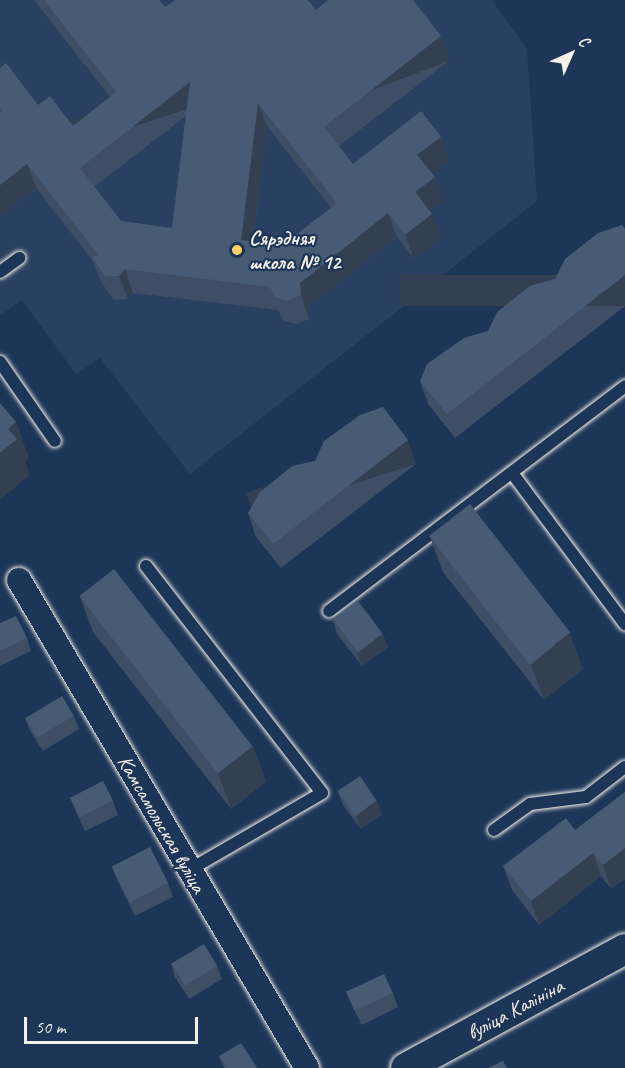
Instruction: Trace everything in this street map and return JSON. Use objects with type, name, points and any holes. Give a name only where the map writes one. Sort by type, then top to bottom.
[{"type":"street","name":"Камсамольская вуліца","points":[[19,580],[307,1068]]},
{"type":"street","name":"вуліца Калініна","points":[[406,1068],[625,950]]},
{"type":"lane","points":[[0,272],[19,258]]},
{"type":"lane","points":[[0,362],[55,441]]},
{"type":"lane","points":[[329,611],[625,386]]},
{"type":"lane","points":[[512,473],[625,624]]},
{"type":"lane","points":[[146,566],[322,793],[189,870]]},
{"type":"lane","points":[[494,830],[530,804],[586,797],[625,767]]},
{"type":"shaded area","name":"Сярэдняя школа № 12","points":[[0,0],[492,0],[527,49],[537,201],[190,474],[100,358],[76,374],[22,300],[0,316]]},
{"type":"building","points":[[44,0],[159,0],[165,7],[175,0],[308,0],[316,10],[328,0],[413,0],[441,36],[324,127],[353,164],[421,111],[441,137],[417,155],[435,177],[415,192],[432,214],[405,235],[388,213],[300,283],[301,295],[287,301],[275,297],[270,287],[125,269],[119,276],[105,276],[92,258],[98,254],[27,164],[0,185],[0,113],[2,111],[0,108],[0,68],[6,63],[38,105],[50,96],[73,126],[116,92]],"holes":[[[190,82],[172,228],[121,221],[80,168]],[[258,103],[337,203],[283,245],[241,240]]]},
{"type":"building","points":[[622,225],[625,229],[625,275],[447,414],[420,381],[427,364],[464,338],[488,331],[497,312],[530,286],[555,279],[565,259],[598,233]]},
{"type":"building","points":[[0,403],[16,422],[8,429],[17,439],[0,453]]},
{"type":"building","points":[[383,407],[408,440],[273,544],[248,513],[259,493],[292,466],[315,461],[324,441],[360,415]]},
{"type":"building","points":[[470,504],[570,632],[529,664],[429,536]]},
{"type":"building","points":[[114,569],[253,746],[218,773],[79,596]]},
{"type":"building","points":[[358,601],[383,634],[358,652],[333,620]]},
{"type":"building","points":[[16,616],[27,638],[0,651],[0,623]]},
{"type":"building","points":[[62,696],[74,716],[37,738],[25,718]]},
{"type":"building","points":[[360,776],[377,801],[354,816],[338,791]]},
{"type":"building","points":[[103,781],[113,801],[80,817],[70,798]]},
{"type":"building","points":[[625,792],[625,848],[603,865],[593,853],[531,901],[503,866],[566,818],[575,830]]},
{"type":"building","points":[[150,847],[168,883],[130,902],[112,867]]},
{"type":"building","points":[[204,944],[217,966],[185,986],[171,964]]},
{"type":"building","points":[[384,974],[393,993],[355,1011],[346,992]]},
{"type":"building","points":[[241,1043],[257,1068],[227,1068],[219,1056]]},
{"type":"building","points":[[503,1061],[507,1068],[488,1068]]},
{"type":"place","name":"Сярэдняя школа № 12","points":[[237,250]]}]
